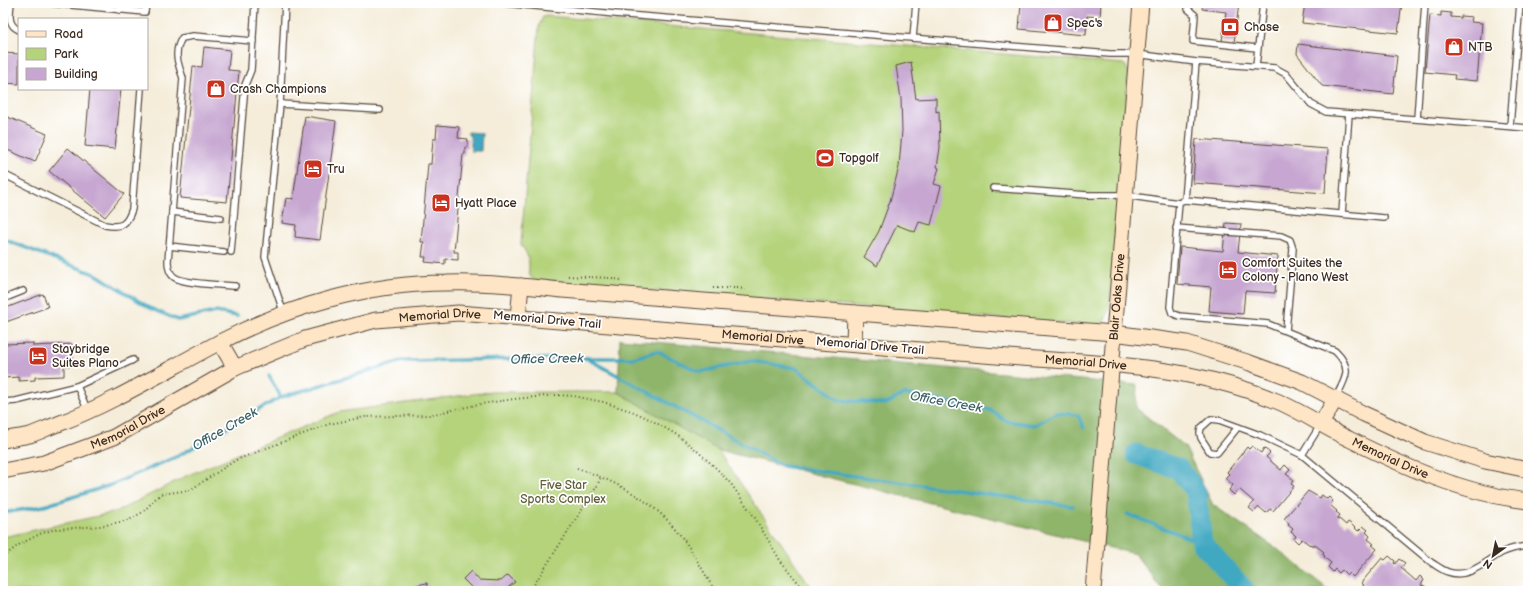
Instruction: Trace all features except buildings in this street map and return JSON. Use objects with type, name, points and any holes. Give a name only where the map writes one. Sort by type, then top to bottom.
[{"type":"street","name":"Blair Oaks Drive","points":[[1093,591],[1124,195],[1141,3]]},
{"type":"street","points":[[3,440],[30,434],[89,412],[220,342],[310,304],[408,285],[446,282],[521,286],[1114,332],[1187,343],[1281,373],[1336,398],[1364,414],[1424,442],[1485,461],[1528,470]]},
{"type":"street","points":[[518,317],[521,286]]},
{"type":"street","name":"Memorial Drive","points":[[3,471],[44,463],[114,437],[235,368],[305,339],[376,320],[458,313],[1112,363],[1210,378],[1274,400],[1348,439],[1400,463],[1454,484],[1528,501]]},
{"type":"street","points":[[854,344],[855,313]]},
{"type":"street","points":[[220,342],[235,368]]},
{"type":"street","points":[[1321,424],[1336,398]]},
{"type":"lane","points":[[11,3],[10,20],[13,28],[18,30]]},
{"type":"lane","points":[[50,3],[84,5],[145,12],[146,3]]},
{"type":"lane","points":[[120,10],[121,3]]},
{"type":"lane","points":[[231,252],[245,85],[251,70],[255,3]]},
{"type":"lane","points":[[284,314],[265,256],[280,104],[285,3]]},
{"type":"lane","points":[[504,3],[1110,54],[1136,54],[1196,62],[1275,68],[1286,74],[1311,104],[1326,112],[1528,128]]},
{"type":"lane","points":[[913,38],[916,3]]},
{"type":"lane","points":[[1188,3],[1188,9],[1195,15],[1193,41],[1257,48]]},
{"type":"lane","points":[[1256,66],[1263,3]]},
{"type":"lane","points":[[1417,119],[1425,3]]},
{"type":"lane","points":[[1510,126],[1520,3]]},
{"type":"lane","points":[[236,286],[182,281],[173,277],[168,269],[183,78],[176,55],[177,45],[182,38],[193,36],[253,41]]},
{"type":"lane","points":[[1196,62],[1182,201],[1176,228],[1170,307],[1172,313],[1179,316],[1268,324],[1335,351],[1342,358],[1347,367],[1346,379],[1336,398]]},
{"type":"lane","points":[[3,174],[105,225],[114,226],[123,224],[129,219],[132,209],[141,90]]},
{"type":"lane","points":[[280,104],[380,110]]},
{"type":"lane","points":[[1342,214],[1349,114]]},
{"type":"lane","points":[[993,188],[1087,195],[1124,195],[1384,218]]},
{"type":"lane","points":[[172,212],[221,218]]},
{"type":"lane","points":[[1176,228],[1281,236],[1290,240],[1292,249],[1286,331]]},
{"type":"lane","points":[[169,246],[224,252]]},
{"type":"lane","points":[[3,298],[23,291]]},
{"type":"lane","points":[[3,402],[16,401],[77,386],[133,360]]},
{"type":"lane","points":[[77,386],[89,412]]},
{"type":"lane","points":[[1238,427],[1217,453],[1214,454],[1210,452],[1201,438],[1201,428],[1211,420],[1219,420],[1260,434],[1302,455],[1432,563],[1448,572],[1465,574],[1503,552],[1518,547],[1528,546]]},
{"type":"lane","points":[[1302,455],[1321,424]]},
{"type":"path","points":[[3,557],[20,544],[42,533],[56,530],[101,526],[128,520],[143,512],[157,497],[162,494],[190,490],[236,460],[329,424],[366,417],[429,415],[480,404],[557,395],[574,396],[603,402],[634,412],[677,435],[695,449],[731,484],[755,518],[780,560],[805,591]]},
{"type":"path","points":[[577,468],[601,476],[623,487],[642,498],[666,517],[681,535],[697,559],[715,591]]},
{"type":"path","points":[[530,591],[593,492],[601,476]]},
{"type":"green space","name":"Topgolf","points":[[546,16],[1123,64],[1126,66],[1128,73],[1109,311],[1104,321],[1097,326],[535,281],[529,274],[529,262],[526,252],[521,244],[539,26],[543,17]]},
{"type":"green space","points":[[620,339],[1137,385],[1136,408],[1185,447],[1213,505],[1276,548],[1330,591],[1163,591],[1135,554],[718,450],[618,392]]},
{"type":"green space","name":"Five Star Sports Complex","points":[[488,392],[618,392],[718,450],[807,581],[816,591],[3,591],[3,537],[116,512],[186,476],[339,412]]},
{"type":"water","points":[[468,132],[482,133],[481,151],[471,151],[470,135],[468,135]]},
{"type":"waterway","points":[[3,239],[97,275],[150,308],[178,320],[216,312],[237,316]]},
{"type":"waterway","name":"Office Creek","points":[[3,513],[44,506],[111,485],[178,456],[281,397],[402,361],[634,358],[657,351],[700,372],[751,361],[796,368],[839,400],[886,404],[904,394],[990,410],[1006,421],[1035,425],[1056,413],[1078,415],[1084,428]]},
{"type":"waterway","points":[[586,358],[783,466],[1073,506]]},
{"type":"waterway","points":[[269,376],[281,397]]},
{"type":"waterway","name":"Office Creek","points":[[1136,454],[1179,469],[1196,492],[1202,543],[1245,591]]},
{"type":"waterway","points":[[1127,514],[1202,543]]},
{"type":"place","name":"Spec's","points":[[1053,23]]},
{"type":"place","name":"Chase","points":[[1230,27]]},
{"type":"place","name":"NTB","points":[[1454,47]]},
{"type":"place","name":"Crash Champions","points":[[216,89]]},
{"type":"place","name":"Topgolf","points":[[825,158]]},
{"type":"place","name":"Tru","points":[[313,169]]},
{"type":"place","name":"Hyatt Place","points":[[441,203]]},
{"type":"place","name":"Comfort Suites the Colony - Plano West","points":[[1228,270]]},
{"type":"place","name":"Staybridge Suites Plano","points":[[38,356]]}]
